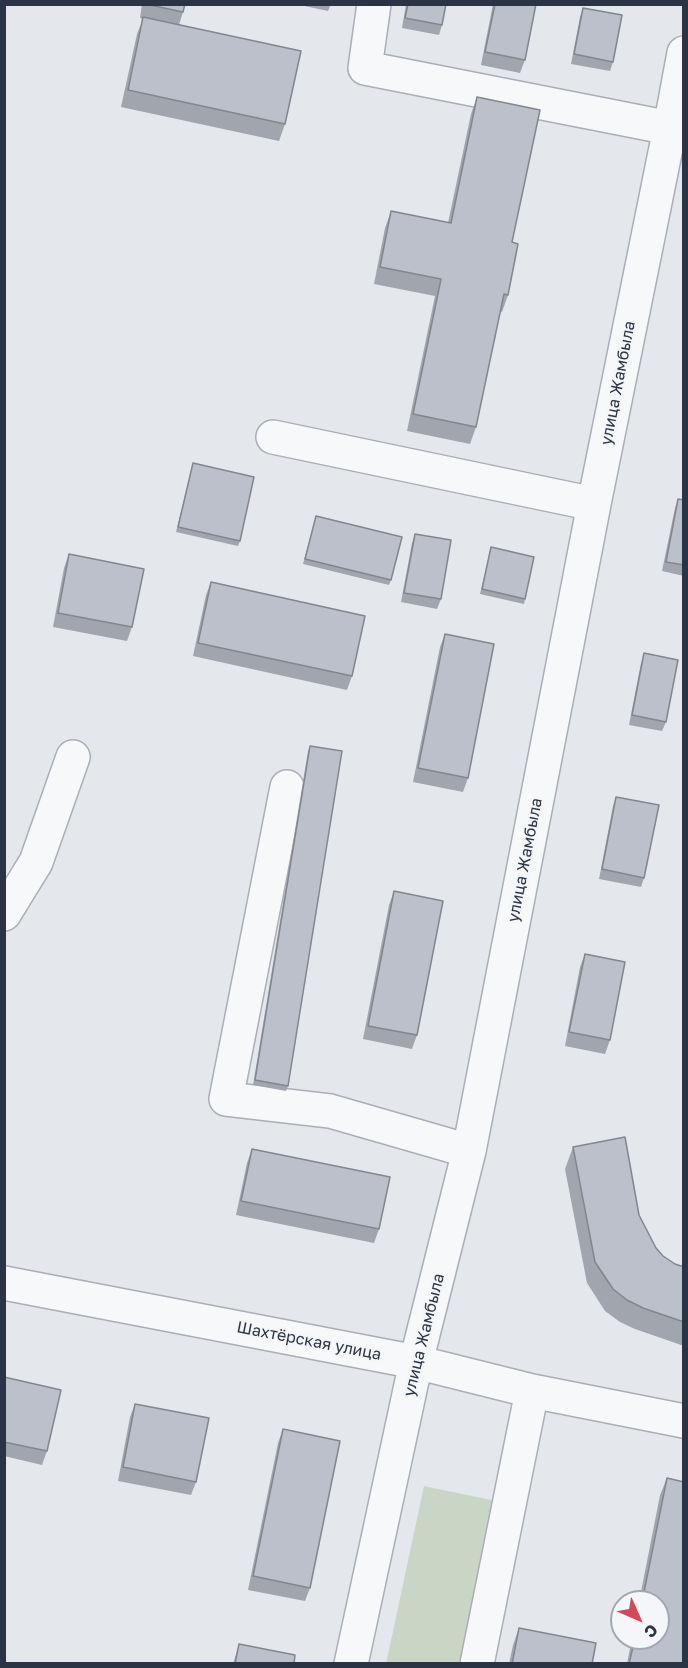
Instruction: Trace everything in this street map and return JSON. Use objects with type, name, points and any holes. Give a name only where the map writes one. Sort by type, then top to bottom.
[{"type":"street","points":[[374,4],[365,68],[677,128]]},
{"type":"street","name":"улица Жамбыла","points":[[351,1664],[416,1362],[469,1151],[594,504],[677,128],[684,53]]},
{"type":"street","points":[[273,437],[594,504]]},
{"type":"street","points":[[4,914],[36,862],[73,758]]},
{"type":"street","points":[[287,787],[226,1100],[330,1111],[469,1151]]},
{"type":"street","name":"Шахтёрская улица","points":[[4,1283],[416,1362],[532,1391],[684,1421]]},
{"type":"street","points":[[477,1664],[532,1391]]},
{"type":"green space","points":[[424,1486],[496,1501],[461,1663],[386,1664]]},
{"type":"building","points":[[145,4],[185,4],[183,12]]},
{"type":"building","points":[[408,4],[446,4],[442,25],[405,18]]},
{"type":"building","points":[[495,4],[536,4],[525,60],[485,52]]},
{"type":"building","points":[[583,8],[622,15],[613,62],[574,54]]},
{"type":"building","points":[[143,17],[301,51],[285,124],[128,90]]},
{"type":"building","points":[[477,97],[540,110],[512,242],[518,244],[508,295],[504,294],[476,427],[413,414],[441,279],[380,267],[391,211],[451,223]]},
{"type":"building","points":[[193,463],[254,477],[240,541],[178,527]]},
{"type":"building","points":[[678,499],[684,500],[684,565],[666,562]]},
{"type":"building","points":[[316,516],[402,537],[391,580],[305,559]]},
{"type":"building","points":[[415,534],[451,540],[441,599],[404,593]]},
{"type":"building","points":[[491,547],[534,557],[525,599],[482,589]]},
{"type":"building","points":[[69,554],[144,569],[132,627],[58,613]]},
{"type":"building","points":[[211,582],[365,616],[352,676],[198,643]]},
{"type":"building","points":[[445,634],[494,644],[468,778],[418,768]]},
{"type":"building","points":[[644,653],[678,660],[666,722],[632,715]]},
{"type":"building","points":[[310,746],[342,751],[288,1086],[255,1080]]},
{"type":"building","points":[[616,797],[659,805],[644,878],[602,869]]},
{"type":"building","points":[[394,891],[443,901],[417,1035],[368,1026]]},
{"type":"building","points":[[585,954],[625,962],[610,1040],[569,1032]]},
{"type":"building","points":[[625,1137],[639,1215],[656,1248],[663,1256],[684,1267],[684,1322],[627,1300],[613,1289],[595,1262],[573,1147]]},
{"type":"building","points":[[252,1149],[390,1177],[379,1229],[241,1201]]},
{"type":"building","points":[[4,1377],[61,1390],[47,1451],[4,1442]]},
{"type":"building","points":[[135,1404],[209,1418],[196,1482],[123,1467]]},
{"type":"building","points":[[283,1429],[340,1441],[310,1588],[253,1576]]},
{"type":"building","points":[[667,1478],[684,1482],[684,1664],[629,1664],[632,1650],[670,1650],[670,1590],[644,1590]]},
{"type":"building","points":[[519,1628],[596,1643],[592,1664],[512,1664]]},
{"type":"building","points":[[239,1644],[295,1655],[294,1664],[235,1664]]}]
